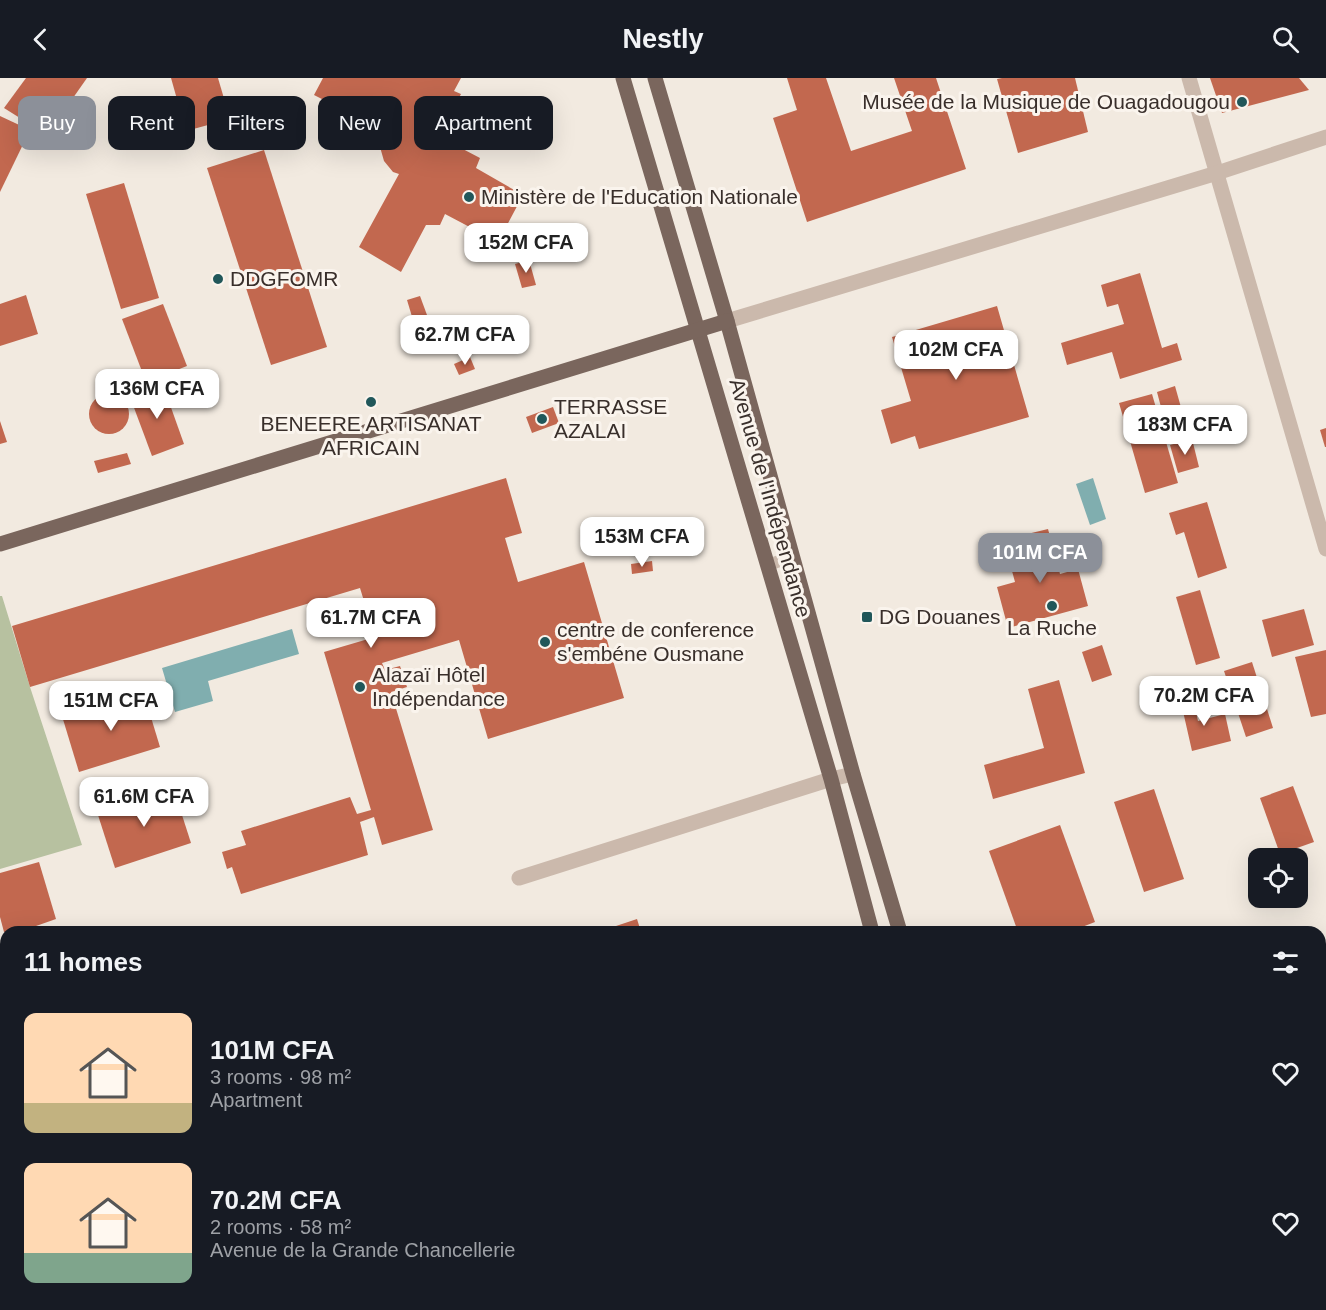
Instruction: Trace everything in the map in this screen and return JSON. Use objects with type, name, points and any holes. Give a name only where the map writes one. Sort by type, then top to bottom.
[{"type":"main road","name":"Avenue de l'Indépendance","points":[[623,78],[831,779],[870,926]]},
{"type":"main road","name":"Avenue de l'Indépendance","points":[[655,78],[727,321],[791,557],[898,926]]},
{"type":"main road","points":[[0,544],[727,321]]},
{"type":"street","points":[[1189,78],[1326,549]]},
{"type":"street","points":[[727,321],[1216,173],[1326,137]]},
{"type":"street","points":[[519,878],[853,774]]},
{"type":"lane","points":[[768,565],[791,557]]},
{"type":"green space","points":[[0,596],[2,596],[82,845],[0,869]]},
{"type":"water","points":[[1093,478],[1106,519],[1090,525],[1076,484]]},
{"type":"water","points":[[292,629],[299,654],[208,681],[213,701],[175,712],[162,668]]},
{"type":"building","points":[[26,78],[87,78],[74,96],[18,96],[18,117],[4,108]]},
{"type":"building","points":[[171,78],[218,78],[223,96],[207,96],[207,125],[195,129],[195,96],[176,96]]},
{"type":"building","points":[[323,78],[461,78],[454,91],[461,94],[460,96],[414,96],[414,150],[465,150],[480,158],[476,168],[523,195],[498,242],[445,214],[440,225],[426,225],[401,272],[359,247],[399,174],[393,172],[384,161],[381,150],[402,150],[402,96],[318,97],[314,95]]},
{"type":"building","points":[[787,78],[826,78],[851,151],[912,131],[894,78],[936,78],[966,169],[807,222],[773,118],[797,110]]},
{"type":"building","points":[[1075,78],[1088,132],[1018,153],[997,79]]},
{"type":"building","name":"Musée de la Musique de Ouagadougou","points":[[1210,78],[1299,78],[1309,90],[1222,113]]},
{"type":"building","points":[[0,116],[18,124],[18,150],[20,150],[0,192]]},
{"type":"building","points":[[264,150],[327,347],[271,365],[207,168]]},
{"type":"building","points":[[124,183],[159,298],[121,309],[86,194]]},
{"type":"building","points":[[529,260],[536,285],[522,288],[515,264]]},
{"type":"building","points":[[1140,273],[1162,348],[1177,343],[1182,360],[1120,379],[1112,352],[1067,365],[1061,343],[1124,324],[1118,304],[1107,307],[1101,285]]},
{"type":"building","points":[[26,295],[38,334],[0,346],[0,304]]},
{"type":"building","points":[[420,296],[427,315],[413,320],[407,300]]},
{"type":"building","points":[[163,304],[187,366],[146,382],[122,319]]},
{"type":"building","points":[[997,306],[1029,417],[919,449],[915,436],[891,444],[881,410],[911,401],[892,337]]},
{"type":"building","points":[[470,357],[475,369],[459,375],[454,364]]},
{"type":"building","points":[[163,385],[184,444],[152,456],[130,397]]},
{"type":"building","points":[[1175,386],[1189,436],[1170,441],[1157,392]]},
{"type":"building","points":[[109,394],[117,395],[123,400],[128,406],[128,422],[123,428],[117,433],[109,434],[101,433],[95,428],[90,422],[89,414],[90,406],[95,400],[101,395]]},
{"type":"building","points":[[1152,394],[1178,483],[1145,493],[1119,403]]},
{"type":"building","points":[[553,407],[559,423],[532,433],[526,417]]},
{"type":"building","points":[[0,421],[7,442],[0,444]]},
{"type":"building","points":[[1326,428],[1326,447],[1325,447],[1320,430]]},
{"type":"building","points":[[1192,439],[1199,467],[1178,473],[1170,445]]},
{"type":"building","points":[[127,453],[131,464],[98,473],[94,461]]},
{"type":"building","points":[[506,478],[522,533],[505,538],[518,582],[584,562],[624,698],[488,739],[459,640],[382,663],[385,670],[400,666],[407,687],[391,692],[433,830],[382,845],[374,817],[360,822],[368,855],[241,894],[232,867],[227,869],[222,852],[246,845],[241,831],[350,797],[357,814],[371,810],[324,652],[375,637],[360,588],[30,687],[12,626]]},
{"type":"building","points":[[1207,502],[1227,568],[1198,578],[1184,532],[1176,535],[1169,513]]},
{"type":"building","points":[[1048,529],[1060,574],[1078,569],[1088,606],[1008,628],[997,587],[1015,582],[1012,571],[1023,567],[1015,537]]},
{"type":"building","points":[[652,561],[653,571],[632,574],[631,564]]},
{"type":"building","points":[[1200,590],[1220,658],[1196,665],[1176,597]]},
{"type":"building","points":[[1304,609],[1314,645],[1272,657],[1262,620]]},
{"type":"building","points":[[1102,645],[1112,675],[1092,682],[1082,652]]},
{"type":"building","points":[[1326,650],[1326,714],[1311,717],[1295,657]]},
{"type":"building","points":[[1252,662],[1273,728],[1246,737],[1224,671]]},
{"type":"building","points":[[1059,680],[1085,773],[993,799],[984,765],[1044,748],[1028,689]]},
{"type":"building","points":[[143,691],[160,747],[79,772],[62,716]]},
{"type":"building","points":[[1192,695],[1198,721],[1225,714],[1231,741],[1192,751],[1180,698]]},
{"type":"building","points":[[1293,786],[1314,842],[1297,848],[1278,848],[1260,798]]},
{"type":"building","points":[[173,787],[191,843],[115,868],[97,812]]},
{"type":"building","points":[[1154,789],[1184,879],[1144,892],[1114,802]]},
{"type":"building","points":[[1060,825],[1095,922],[1085,926],[1016,926],[989,851]]},
{"type":"building","points":[[39,862],[56,919],[36,926],[2,926],[0,917],[0,873]]},
{"type":"building","points":[[637,919],[639,926],[616,926]]},
{"type":"place","name":"Musée de la Musique de Ouagadougou","points":[[1242,102]]},
{"type":"place","name":"Ministère de l'Education Nationale","points":[[469,197]]},
{"type":"place","name":"DDGFOMR","points":[[218,279]]},
{"type":"place","name":"BENEERE ARTISANAT AFRICAIN","points":[[371,402]]},
{"type":"place","name":"TERRASSE AZALAI","points":[[542,419]]},
{"type":"place","name":"La Ruche","points":[[1052,606]]},
{"type":"place","name":"DG Douanes","points":[[867,617]]},
{"type":"place","name":"centre de conference s'embéne Ousmane","points":[[545,642]]},
{"type":"place","name":"Alazaï Hôtel Indépendance","points":[[360,687]]}]
